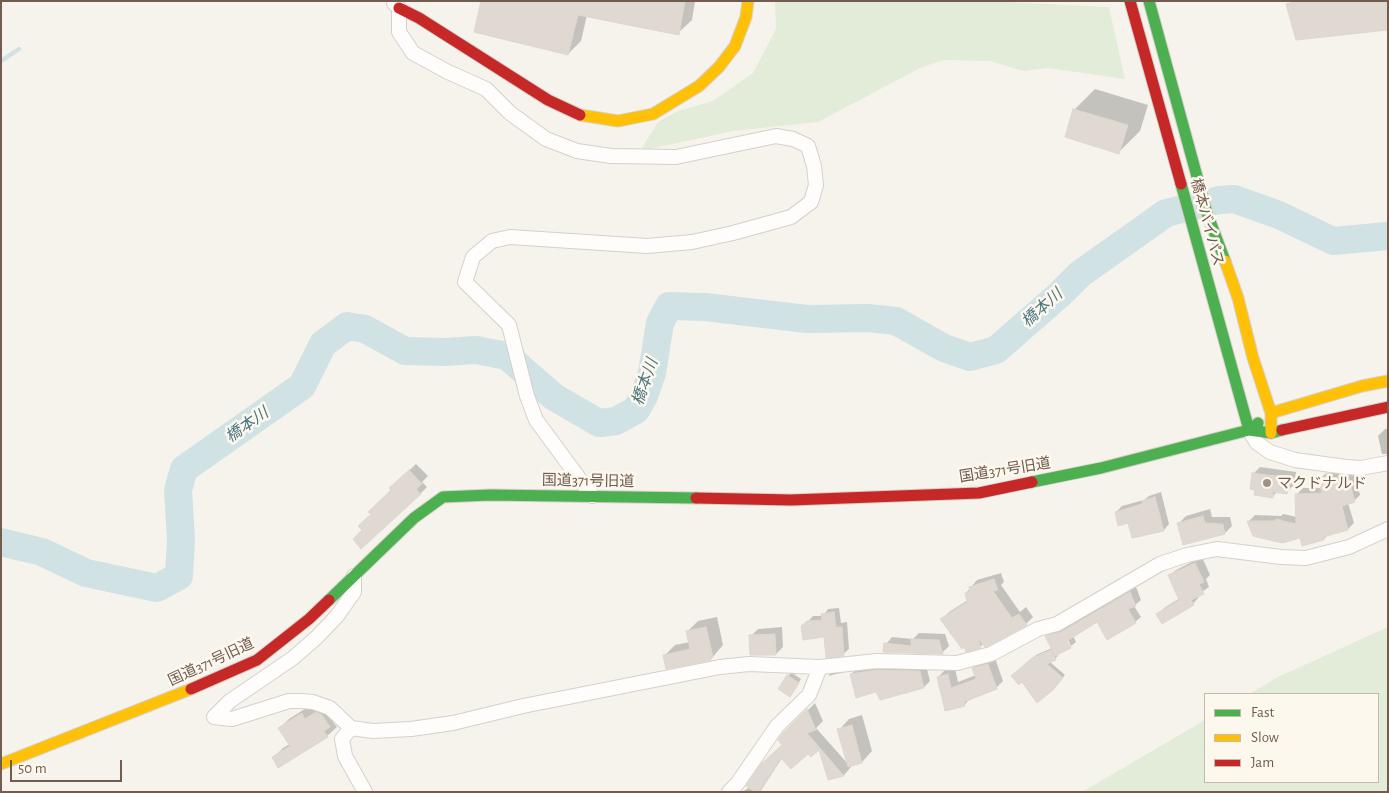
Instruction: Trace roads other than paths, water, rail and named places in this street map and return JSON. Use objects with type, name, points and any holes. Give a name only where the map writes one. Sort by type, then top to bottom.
[{"type":"main road","points":[[396,5],[548,100],[578,115],[618,121],[653,114],[699,86],[719,67],[735,46],[746,16],[748,1]]},
{"type":"main road","name":"橋本バイパス","points":[[1130,1],[1249,430]]},
{"type":"main road","name":"橋本バイパス","points":[[1149,1],[1207,214],[1238,298],[1253,358],[1271,412],[1271,433]]},
{"type":"main road","points":[[1249,430],[1271,412],[1362,386],[1388,381]]},
{"type":"main road","points":[[1249,430],[1271,433],[1388,407]]},
{"type":"main road","name":"国道371号旧道","points":[[1,764],[200,686],[257,660],[309,620],[414,518],[443,497],[490,495],[791,500],[979,493],[1101,468],[1249,430]]},
{"type":"street","points":[[396,5],[399,32],[413,52],[448,72],[486,89],[510,113],[546,139],[577,151],[611,156],[676,157],[776,136],[793,139],[808,146],[814,166],[816,185],[812,202],[791,217],[692,242],[648,246],[510,237],[492,241],[473,257],[465,282],[509,325],[527,396],[536,420],[592,496]]},
{"type":"street","points":[[1249,430],[1257,443],[1270,452],[1295,460],[1362,468],[1388,463]]},
{"type":"street","points":[[354,576],[354,592],[337,616],[317,637],[293,658],[230,701],[214,717],[232,719],[289,701],[313,702],[330,708],[351,728],[373,731],[436,726],[720,667],[749,664],[820,667],[877,661],[957,663],[990,654],[1038,630],[1057,624],[1160,564],[1186,555],[1217,549],[1281,557],[1306,558],[1349,547],[1388,529]]},
{"type":"street","points":[[729,792],[737,784],[777,726],[809,695],[820,667]]},
{"type":"street","points":[[351,728],[342,740],[345,756],[365,792]]},
{"type":"waterway","points":[[1,61],[19,49]]},
{"type":"waterway","name":"橋本川","points":[[1,542],[42,552],[86,573],[157,588],[179,576],[181,540],[178,490],[184,469],[302,386],[323,344],[347,326],[365,329],[405,351],[445,352],[476,350],[507,356],[554,397],[599,423],[616,421],[636,410],[644,396],[652,373],[660,323],[669,306],[705,307],[807,319],[868,318],[896,321],[944,348],[970,357],[996,350],[1080,274],[1166,213],[1219,200],[1234,199],[1279,215],[1333,241],[1388,236]]},
{"type":"place","name":"マクドナルド","points":[[1267,483]]}]
